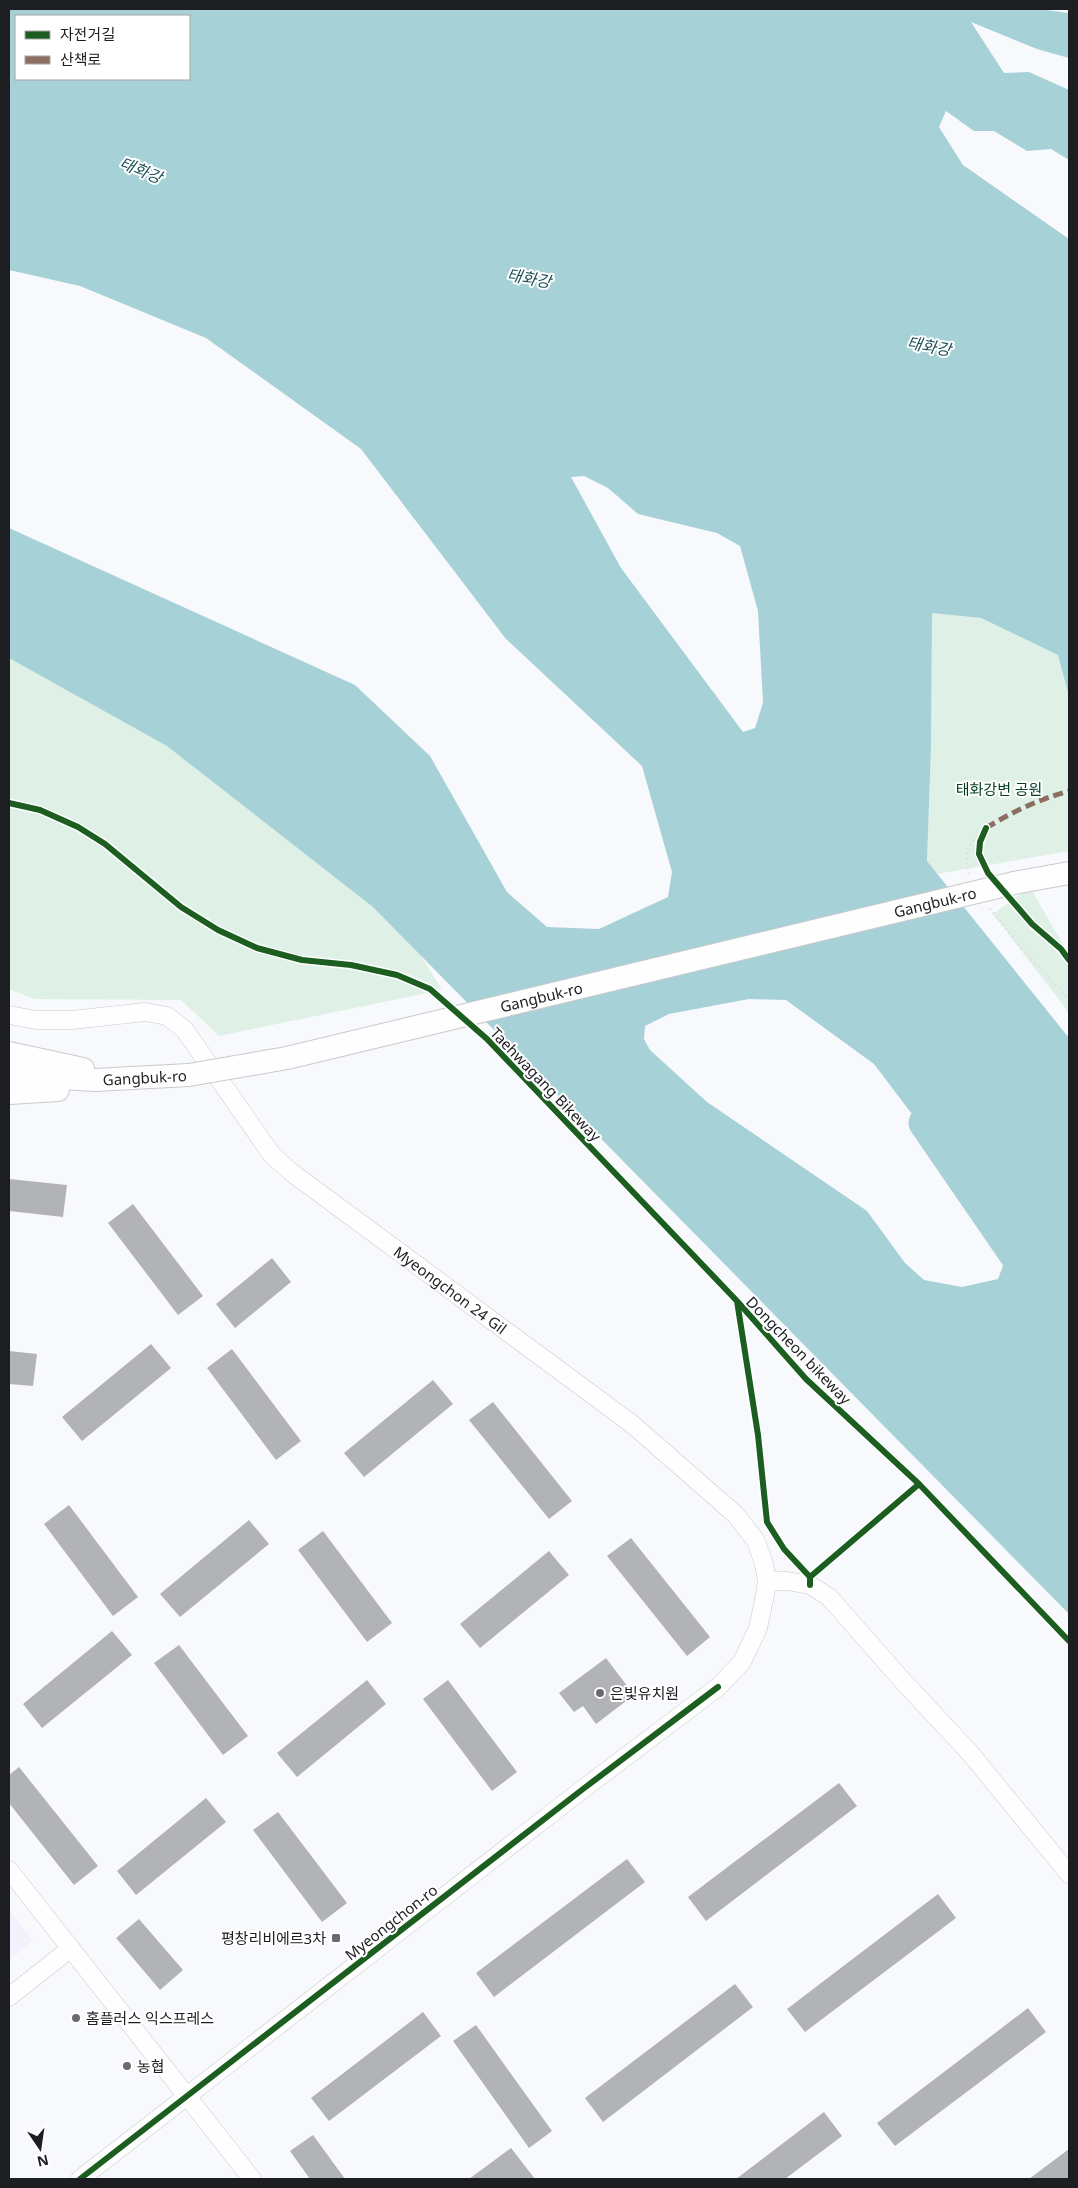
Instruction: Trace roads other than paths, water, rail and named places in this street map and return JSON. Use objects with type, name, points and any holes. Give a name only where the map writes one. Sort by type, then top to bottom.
[{"type":"main road","name":"Gangbuk-ro","points":[[9,1075],[95,1080],[148,1079],[189,1076],[287,1058],[1014,883],[1069,873]]},
{"type":"main road","points":[[9,1053],[97,1072],[148,1079]]},
{"type":"main road","points":[[9,1093],[79,1088],[148,1079]]},
{"type":"street","name":"Myeongchon 24 Gil","points":[[9,1015],[36,1020],[72,1020],[145,1012],[167,1016],[184,1029],[272,1155],[299,1178],[632,1424],[736,1515],[756,1541],[764,1564],[767,1581],[766,1595],[758,1628],[742,1662],[718,1687]]},
{"type":"street","points":[[767,1581],[787,1581],[810,1585],[829,1597],[901,1679],[970,1753],[1069,1874]]},
{"type":"street","name":"Myeongchon-ro","points":[[80,2179],[582,1789],[718,1687]]},
{"type":"street","points":[[9,1870],[252,2179]]},
{"type":"street","points":[[9,1997],[70,1948]]},
{"type":"water","name":"태화강","points":[[9,9],[1038,9],[1069,13],[1069,58],[1037,49],[971,22],[1004,73],[1029,72],[1069,90],[1069,160],[1051,149],[1027,151],[994,131],[974,131],[946,111],[939,127],[963,165],[1069,239],[1069,696],[1058,655],[981,618],[932,613],[931,747],[927,861],[1069,1038],[1069,1614],[373,907],[167,746],[9,658],[9,528],[355,685],[430,756],[507,892],[547,927],[599,929],[668,897],[672,872],[642,766],[506,639],[361,449],[206,338],[80,286],[9,270]],"holes":[[[584,476],[608,488],[638,514],[717,533],[740,546],[758,611],[763,703],[755,728],[743,732],[621,568],[571,477]],[[749,999],[786,1000],[874,1064],[939,1153],[970,1169],[1003,1216],[1007,1255],[998,1279],[962,1287],[924,1280],[905,1263],[867,1211],[707,1102],[650,1050],[644,1039],[645,1026],[669,1014]]]},
{"type":"waterway","points":[[924,1123],[1069,1334]]},
{"type":"place","name":"은빛유치원","points":[[600,1693]]},
{"type":"place","name":"평창리비에르3차","points":[[336,1938]]},
{"type":"place","name":"홈플러스 익스프레스","points":[[76,2018]]},
{"type":"place","name":"농협","points":[[127,2066]]},
{"type":"park label","name":"태화강변 공원","points":[[999,789]]}]
